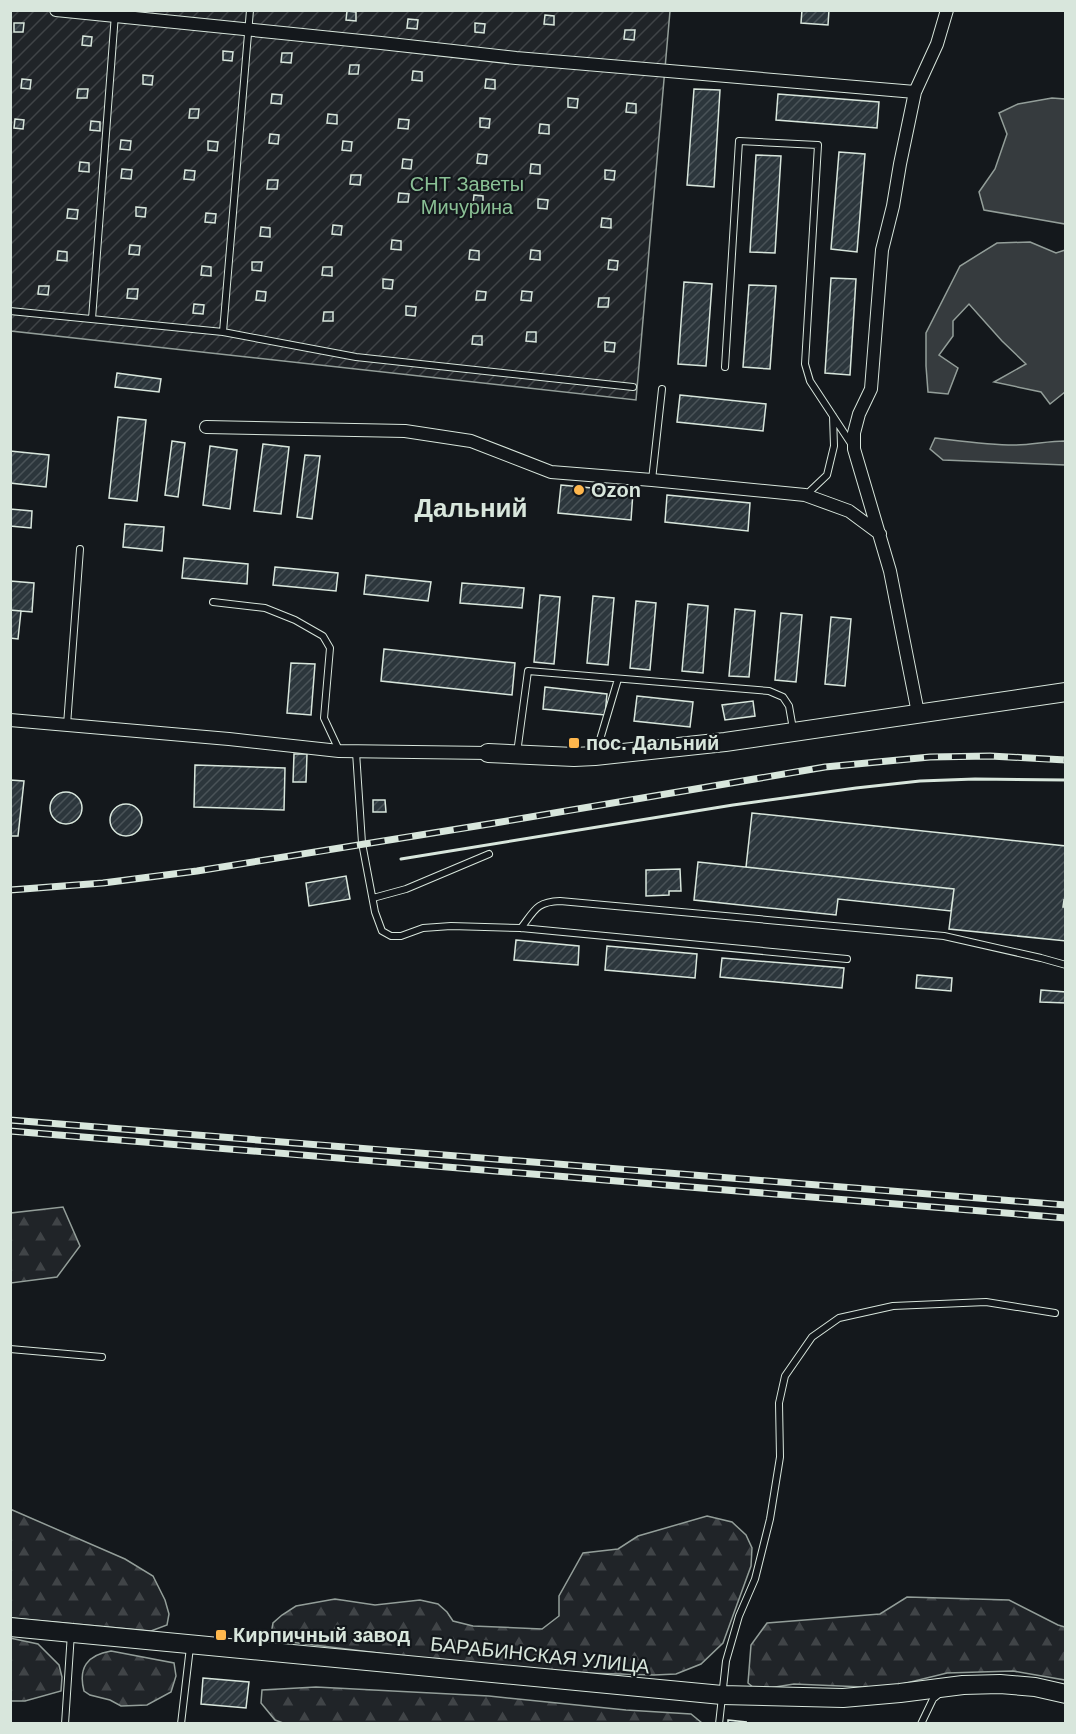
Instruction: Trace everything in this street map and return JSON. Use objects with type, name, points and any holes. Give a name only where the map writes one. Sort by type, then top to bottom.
[{"type":"street","points":[[56,10],[115,13],[248,30],[539,60],[915,92]]},
{"type":"street","points":[[918,713],[890,571],[854,449],[854,433],[859,414],[871,389],[882,250],[915,92],[937,44],[947,10]]},
{"type":"street","points":[[206,427],[405,431],[471,441],[551,472],[805,495],[849,511],[880,534]]},
{"type":"street","points":[[10,720],[339,751],[488,753],[574,757],[794,732],[1065,692]]},
{"type":"street","name":"БАРАБИНСКАЯ УЛИЦА","points":[[10,1627],[722,1695],[843,1698],[900,1694],[946,1687],[1000,1684],[1065,1694]]},
{"type":"lane","points":[[223,332],[250,10]]},
{"type":"lane","points":[[92,319],[115,13]]},
{"type":"lane","points":[[725,367],[739,141],[818,145],[806,364],[810,381],[854,449]]},
{"type":"lane","points":[[10,310],[223,332],[356,357],[633,387]]},
{"type":"lane","points":[[652,480],[662,388]]},
{"type":"lane","points":[[805,495],[827,475],[834,446],[833,416]]},
{"type":"lane","points":[[67,725],[80,549]]},
{"type":"lane","points":[[213,602],[265,608],[295,620],[323,636],[330,648],[324,718],[339,751]]},
{"type":"lane","points":[[517,754],[528,671],[769,692],[783,697],[789,706],[794,732]]},
{"type":"lane","points":[[595,756],[618,679]]},
{"type":"lane","points":[[356,752],[362,843],[377,920],[382,931],[391,936],[401,936],[423,928],[452,926],[521,928],[847,959]]},
{"type":"lane","points":[[373,898],[406,889],[489,854]]},
{"type":"lane","points":[[521,928],[538,906],[546,902],[560,901],[944,936],[1065,965]]},
{"type":"lane","points":[[719,1724],[726,1661],[740,1616],[755,1579],[770,1519],[780,1457],[779,1403],[785,1376],[812,1337],[839,1318],[893,1306],[986,1302],[1055,1313]]},
{"type":"lane","points":[[10,1349],[102,1357]]},
{"type":"lane","points":[[65,1724],[71,1633]]},
{"type":"lane","points":[[181,1724],[190,1644]]},
{"type":"lane","points":[[921,1724],[933,1699],[946,1687]]},
{"type":"green space","name":"СНТ Заветы Мичурина","points":[[11,11],[670,11],[636,400],[11,331]]},
{"type":"green space","points":[[63,1207],[80,1246],[57,1277],[11,1283],[11,1213]]},
{"type":"green space","points":[[10,1509],[125,1559],[153,1576],[169,1614],[167,1625],[151,1631],[11,1618]]},
{"type":"green space","points":[[707,1516],[732,1522],[746,1535],[752,1548],[751,1566],[723,1643],[701,1664],[676,1674],[585,1673],[475,1665],[282,1641],[271,1634],[273,1623],[296,1606],[335,1599],[375,1605],[420,1600],[438,1604],[453,1621],[473,1626],[542,1629],[559,1616],[559,1596],[583,1553],[618,1549],[638,1536]]},
{"type":"green space","points":[[907,1597],[1009,1600],[1065,1627],[1065,1680],[1013,1671],[947,1673],[886,1688],[794,1684],[754,1688],[748,1683],[751,1645],[767,1623],[880,1614]]},
{"type":"green space","points":[[10,1638],[38,1644],[59,1665],[62,1677],[61,1691],[25,1701],[11,1701]]},
{"type":"green space","points":[[111,1651],[174,1663],[176,1676],[171,1692],[147,1705],[121,1706],[84,1691],[82,1676],[86,1664],[90,1659]]},
{"type":"green space","points":[[316,1687],[489,1696],[691,1714],[702,1723],[283,1723],[275,1720],[261,1703],[262,1690]]},
{"type":"shaded area","points":[[1052,98],[1065,99],[1065,224],[984,210],[979,192],[995,169],[1007,134],[999,113],[1018,104]]},
{"type":"shaded area","points":[[1030,242],[1056,253],[1065,250],[1065,392],[1050,404],[1041,392],[994,382],[1026,364],[969,304],[953,321],[953,336],[939,355],[958,368],[948,394],[928,392],[926,333],[960,266],[997,243]]},
{"type":"shaded area","points":[[935,438],[1004,445],[1065,441],[1065,465],[943,460],[930,449]]},
{"type":"building","points":[[802,10],[829,10],[828,25],[801,23]]},
{"type":"building","points":[[347,11],[356,12],[356,21],[346,20]]},
{"type":"building","points":[[545,15],[554,16],[554,25],[544,24]]},
{"type":"building","points":[[408,19],[418,20],[417,29],[407,28]]},
{"type":"building","points":[[14,23],[24,23],[23,32],[14,32]]},
{"type":"building","points":[[475,23],[485,24],[484,33],[475,32]]},
{"type":"building","points":[[625,30],[635,30],[634,40],[624,39]]},
{"type":"building","points":[[83,36],[92,37],[91,46],[82,45]]},
{"type":"building","points":[[223,51],[233,52],[232,61],[223,60]]},
{"type":"building","points":[[282,53],[292,53],[291,63],[281,62]]},
{"type":"building","points":[[350,65],[359,65],[358,74],[349,74]]},
{"type":"building","points":[[413,71],[422,72],[422,81],[412,80]]},
{"type":"building","points":[[143,75],[153,76],[152,85],[143,84]]},
{"type":"building","points":[[22,79],[31,80],[30,89],[21,88]]},
{"type":"building","points":[[486,79],[495,80],[495,89],[485,88]]},
{"type":"building","points":[[78,89],[88,89],[87,98],[77,98]]},
{"type":"building","points":[[694,89],[720,90],[714,187],[687,185]]},
{"type":"building","points":[[272,94],[282,95],[281,104],[271,103]]},
{"type":"building","points":[[778,94],[879,102],[877,128],[776,120]]},
{"type":"building","points":[[568,98],[578,99],[577,108],[568,107]]},
{"type":"building","points":[[627,103],[636,104],[636,113],[626,112]]},
{"type":"building","points":[[190,109],[199,109],[198,118],[189,118]]},
{"type":"building","points":[[328,114],[337,115],[337,124],[327,123]]},
{"type":"building","points":[[480,118],[490,119],[489,128],[480,127]]},
{"type":"building","points":[[15,119],[24,120],[23,129],[14,128]]},
{"type":"building","points":[[399,119],[409,120],[408,129],[398,128]]},
{"type":"building","points":[[91,121],[100,122],[100,131],[90,130]]},
{"type":"building","points":[[540,124],[549,125],[549,134],[539,133]]},
{"type":"building","points":[[270,134],[279,135],[278,144],[269,143]]},
{"type":"building","points":[[121,140],[131,141],[130,150],[120,149]]},
{"type":"building","points":[[208,141],[218,142],[217,151],[208,150]]},
{"type":"building","points":[[343,141],[352,142],[351,151],[342,150]]},
{"type":"building","points":[[839,152],[865,154],[857,252],[831,249]]},
{"type":"building","points":[[478,154],[487,155],[486,164],[477,163]]},
{"type":"building","points":[[756,155],[781,156],[775,253],[750,252]]},
{"type":"building","points":[[403,159],[412,160],[411,169],[402,168]]},
{"type":"building","points":[[80,162],[89,163],[89,172],[79,171]]},
{"type":"building","points":[[531,164],[540,165],[540,174],[530,173]]},
{"type":"building","points":[[122,169],[132,170],[131,179],[121,178]]},
{"type":"building","points":[[185,170],[195,171],[194,180],[184,179]]},
{"type":"building","points":[[605,170],[615,171],[614,180],[605,179]]},
{"type":"building","points":[[351,175],[361,175],[360,185],[350,184]]},
{"type":"building","points":[[268,180],[278,180],[277,189],[267,189]]},
{"type":"building","points":[[399,193],[409,194],[408,202],[398,202]]},
{"type":"building","points":[[474,195],[483,196],[483,205],[473,204]]},
{"type":"building","points":[[538,199],[548,200],[547,209],[538,208]]},
{"type":"building","points":[[136,207],[146,208],[145,217],[136,216]]},
{"type":"building","points":[[68,209],[78,210],[77,219],[67,218]]},
{"type":"building","points":[[206,213],[216,214],[215,223],[205,222]]},
{"type":"building","points":[[602,218],[611,219],[611,228],[601,227]]},
{"type":"building","points":[[333,225],[342,226],[341,235],[332,234]]},
{"type":"building","points":[[261,227],[270,228],[270,237],[260,236]]},
{"type":"building","points":[[392,240],[401,241],[401,250],[391,249]]},
{"type":"building","points":[[130,245],[140,246],[139,255],[129,254]]},
{"type":"building","points":[[470,250],[479,251],[479,260],[469,259]]},
{"type":"building","points":[[531,250],[540,251],[540,260],[530,259]]},
{"type":"building","points":[[58,251],[67,252],[67,261],[57,260]]},
{"type":"building","points":[[609,260],[618,261],[617,270],[608,269]]},
{"type":"building","points":[[252,262],[262,262],[261,271],[252,270]]},
{"type":"building","points":[[202,266],[211,267],[211,276],[201,275]]},
{"type":"building","points":[[323,267],[332,267],[332,276],[322,275]]},
{"type":"building","points":[[831,278],[856,279],[850,375],[825,373]]},
{"type":"building","points":[[383,279],[393,280],[392,289],[383,288]]},
{"type":"building","points":[[684,282],[712,284],[706,366],[678,364]]},
{"type":"building","points":[[749,285],[776,286],[770,369],[743,367]]},
{"type":"building","points":[[39,286],[49,286],[48,295],[38,294]]},
{"type":"building","points":[[128,289],[138,289],[137,299],[127,298]]},
{"type":"building","points":[[257,291],[266,292],[265,301],[256,300]]},
{"type":"building","points":[[477,291],[486,292],[485,300],[476,300]]},
{"type":"building","points":[[522,291],[532,292],[531,301],[521,300]]},
{"type":"building","points":[[599,298],[609,298],[608,307],[598,307]]},
{"type":"building","points":[[194,304],[204,305],[203,314],[193,313]]},
{"type":"building","points":[[406,306],[416,307],[415,316],[406,315]]},
{"type":"building","points":[[324,312],[333,312],[333,321],[323,321]]},
{"type":"building","points":[[527,332],[536,332],[536,342],[526,341]]},
{"type":"building","points":[[473,336],[482,336],[482,345],[472,344]]},
{"type":"building","points":[[605,342],[615,343],[614,352],[605,351]]},
{"type":"building","points":[[117,373],[161,379],[159,392],[115,387]]},
{"type":"building","points":[[680,395],[766,404],[763,431],[677,422]]},
{"type":"building","points":[[118,417],[146,420],[137,501],[109,498]]},
{"type":"building","points":[[172,441],[185,443],[178,497],[165,495]]},
{"type":"building","points":[[263,444],[289,447],[281,514],[254,511]]},
{"type":"building","points":[[210,446],[237,450],[230,509],[203,505]]},
{"type":"building","points":[[10,451],[49,455],[46,487],[10,483]]},
{"type":"building","points":[[305,455],[320,456],[312,519],[297,517]]},
{"type":"building","points":[[561,485],[633,492],[631,520],[558,513]]},
{"type":"building","points":[[667,495],[750,503],[748,531],[665,522]]},
{"type":"building","points":[[10,509],[32,511],[31,528],[10,526]]},
{"type":"building","points":[[125,524],[164,527],[162,551],[123,547]]},
{"type":"building","points":[[184,558],[248,564],[247,584],[182,578]]},
{"type":"building","points":[[275,567],[338,573],[336,591],[273,585]]},
{"type":"building","points":[[366,575],[431,582],[428,601],[364,594]]},
{"type":"building","points":[[10,581],[34,583],[32,612],[10,610]]},
{"type":"building","points":[[462,583],[524,588],[522,608],[460,603]]},
{"type":"building","points":[[540,595],[560,597],[554,664],[534,662]]},
{"type":"building","points":[[593,596],[614,598],[608,665],[587,663]]},
{"type":"building","points":[[636,601],[656,603],[650,670],[630,668]]},
{"type":"building","points":[[688,604],[708,606],[703,673],[682,671]]},
{"type":"building","points":[[735,609],[755,611],[749,677],[729,676]]},
{"type":"building","points":[[10,610],[21,611],[18,639],[10,638]]},
{"type":"building","points":[[781,613],[802,615],[796,682],[775,680]]},
{"type":"building","points":[[831,617],[851,619],[845,686],[825,684]]},
{"type":"building","points":[[384,649],[515,663],[512,695],[381,681]]},
{"type":"building","points":[[291,663],[315,664],[311,715],[287,713]]},
{"type":"building","points":[[545,687],[607,694],[605,715],[543,709]]},
{"type":"building","points":[[637,696],[693,702],[690,727],[634,721]]},
{"type":"building","points":[[753,701],[755,716],[725,720],[722,705]]},
{"type":"building","points":[[294,754],[307,754],[306,782],[293,782]]},
{"type":"building","points":[[195,765],[285,768],[284,810],[194,807]]},
{"type":"building","points":[[10,780],[24,781],[18,836],[10,836]]},
{"type":"building","points":[[66,792],[77,797],[82,808],[77,819],[66,824],[55,819],[50,808],[55,797]]},
{"type":"building","points":[[373,800],[385,800],[386,812],[373,812]]},
{"type":"building","points":[[126,804],[137,809],[142,820],[137,831],[126,836],[115,831],[110,820],[115,809]]},
{"type":"building","points":[[752,813],[1066,846],[1066,901],[1064,900],[1063,907],[1066,907],[1066,941],[949,929],[954,889],[746,867]]},
{"type":"building","points":[[698,862],[954,889],[951,911],[838,899],[836,915],[694,900]]},
{"type":"building","points":[[680,869],[681,891],[669,891],[669,895],[646,896],[646,870]]},
{"type":"building","points":[[346,876],[350,899],[309,906],[306,883]]},
{"type":"building","points":[[516,940],[579,946],[578,965],[514,960]]},
{"type":"building","points":[[607,946],[697,954],[695,978],[605,970]]},
{"type":"building","points":[[722,958],[844,968],[842,988],[720,977]]},
{"type":"building","points":[[917,975],[952,978],[951,991],[916,988]]},
{"type":"building","points":[[1041,990],[1066,992],[1066,1003],[1040,1002]]},
{"type":"building","points":[[203,1678],[249,1682],[246,1708],[201,1704]]},
{"type":"building","points":[[728,1720],[746,1722],[745,1724],[728,1724]]},
{"type":"railway","points":[[10,890],[103,883],[197,871],[825,767],[930,757],[990,756],[1066,760]]},
{"type":"railway","points":[[10,1120],[1066,1205]]},
{"type":"railway","points":[[10,1131],[1066,1218]]},
{"type":"wall","points":[[401,859],[733,805],[856,788],[920,781],[1066,780]]},
{"type":"place","name":"Ozon","points":[[579,490]]},
{"type":"place","name":"пос. Дальний","points":[[574,743]]},
{"type":"place","name":"Кирпичный завод","points":[[221,1635]]},
{"type":"district","name":"Дальний","points":[[471,508]]}]
